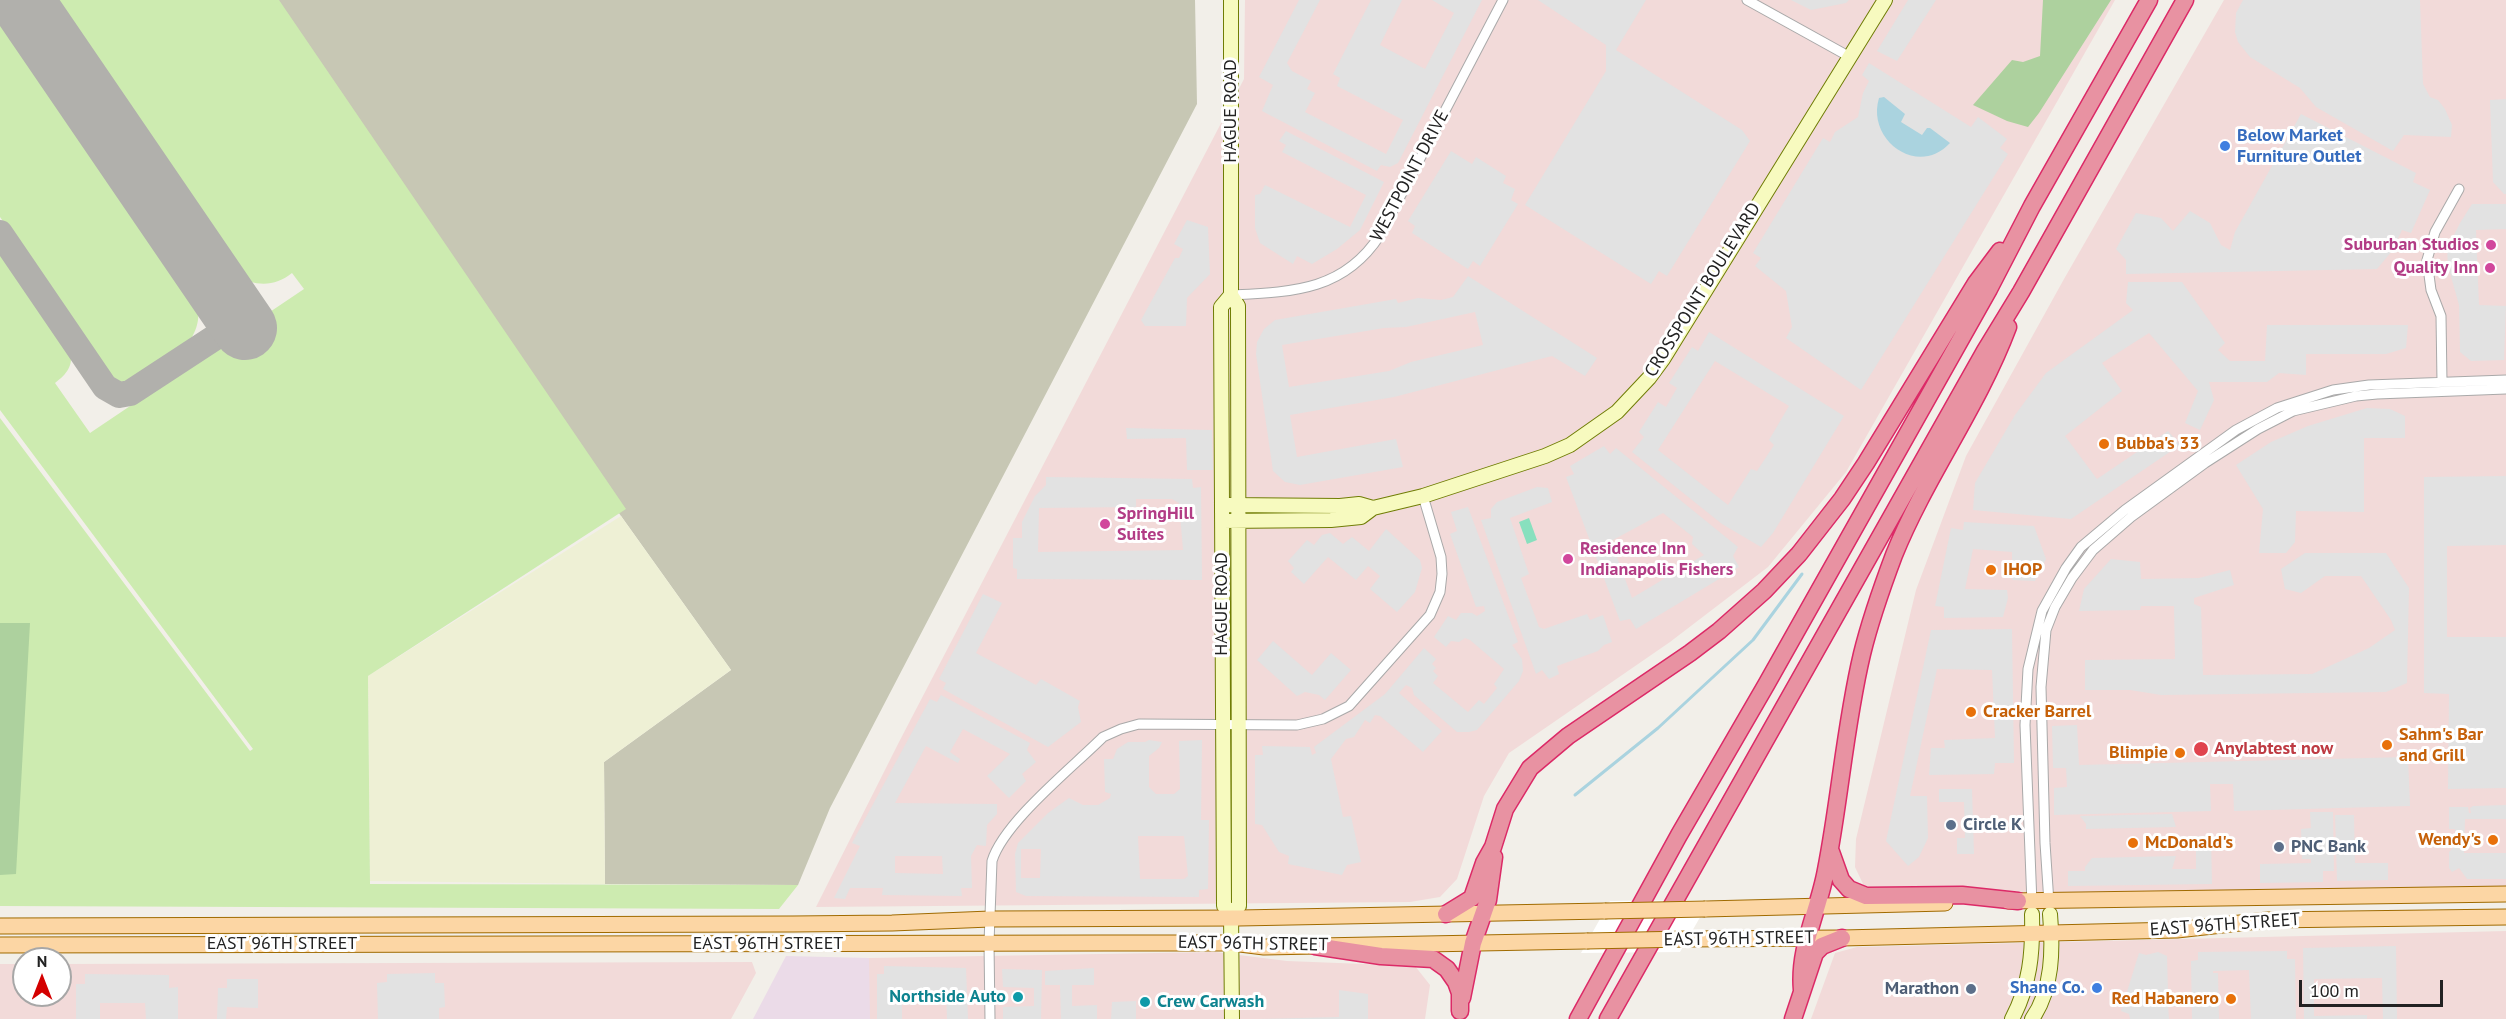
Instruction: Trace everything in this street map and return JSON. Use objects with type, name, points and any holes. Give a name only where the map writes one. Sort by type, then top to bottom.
[{"type":"highway","points":[[1578,1019],[1679,835],[1766,685],[2149,0]]},
{"type":"highway","points":[[1608,1019],[2185,0]]},
{"type":"highway","points":[[1446,914],[1472,898],[1484,863],[1493,847],[1505,809],[1530,768],[1568,736],[1719,631],[1764,591],[1799,554],[1842,499],[1976,283],[2032,207]]},
{"type":"highway","points":[[1802,990],[1801,973],[1830,848],[1856,682],[1870,623],[1882,586],[1917,506],[1996,358],[2021,292]]},
{"type":"highway","points":[[1459,1015],[1473,943],[1488,900],[1494,864],[1493,847]]},
{"type":"highway","points":[[1830,848],[1841,880],[1849,889],[1866,896],[1962,895],[2027,905]]},
{"type":"highway","points":[[1793,1019],[1815,953],[1822,946],[1842,938]]},
{"type":"highway","points":[[1315,946],[1381,956],[1433,958],[1447,969],[1456,982],[1460,993],[1459,1015]]},
{"type":"main road","name":"EAST 96TH STREET","points":[[0,926],[892,923],[990,918],[1446,914],[1817,907],[2027,905],[2049,908],[2506,894]]},
{"type":"main road","name":"EAST 96TH STREET","points":[[0,945],[1232,943],[1264,947],[2177,930],[2267,920],[2506,917]]},
{"type":"main road","points":[[829,944],[835,934],[874,930],[892,923]]},
{"type":"main road","points":[[537,944],[585,936],[642,935],[646,933],[648,925]]},
{"type":"street","name":"HAGUE ROAD","points":[[1231,0],[1231,295],[1238,306],[1239,724],[1239,906],[1231,915],[1224,906],[1221,307],[1231,295]]},
{"type":"street","name":"WESTPOINT DRIVE","points":[[1231,295],[1301,290],[1336,277],[1362,259],[1380,235],[1503,0]]},
{"type":"street","points":[[1747,0],[1850,57]]},
{"type":"street","name":"CROSSPOINT BOULEVARD","points":[[1222,521],[1361,517],[1373,508],[1423,496],[1559,451],[1598,426],[1634,396],[1663,358],[1885,0]]},
{"type":"street","points":[[2442,382],[2441,316],[2431,290],[2427,260],[2435,232],[2460,189]]},
{"type":"street","points":[[2012,1019],[2027,985],[2031,961],[2032,933],[2027,905],[2028,669],[2042,611],[2073,557],[2081,547],[2124,510],[2236,430],[2277,408],[2333,390],[2369,384],[2506,380]]},
{"type":"street","points":[[2032,1019],[2043,998],[2049,976],[2051,932],[2042,750],[2041,687],[2046,630],[2063,592],[2093,550],[2131,517],[2205,463],[2258,429],[2293,411],[2342,399],[2377,394],[2506,389]]},
{"type":"street","points":[[990,1019],[991,869],[996,849],[1013,825],[1103,737],[1132,724],[1304,724],[1353,703],[1430,615],[1440,592],[1441,557],[1423,496]]},
{"type":"street","name":"CROSSPOINT BOULEVARD","points":[[1222,505],[1340,506],[1359,504],[1373,508]]},
{"type":"street","points":[[1231,915],[1232,1019]]},
{"type":"shaded area","points":[[269,0],[1195,0],[1197,104],[830,808],[798,885],[605,884],[604,762],[731,670],[621,516]]},
{"type":"shaded area","points":[[1245,0],[2115,0],[1846,472],[1768,567],[1670,642],[1509,753],[1484,796],[1457,879],[1440,897],[1410,902],[816,907],[899,742],[1244,79]]},
{"type":"shaded area","points":[[1299,0],[1320,0],[1287,63],[1292,71],[1311,81],[1307,89],[1315,93],[1305,112],[1386,154],[1403,120],[1337,86],[1340,78],[1333,74],[1371,0],[1402,0],[1380,45],[1425,69],[1454,13],[1432,0],[1482,0],[1398,163],[1390,167],[1381,165],[1377,171],[1262,111],[1273,85],[1259,77]]},
{"type":"shaded area","points":[[1538,0],[1646,0],[1616,50],[1742,130],[1750,141],[1667,276],[1659,271],[1651,284],[1525,205],[1606,71],[1606,45]]},
{"type":"shaded area","points":[[1791,0],[1849,0],[1846,3],[1811,10]]},
{"type":"shaded area","points":[[1908,0],[1936,0],[1897,61],[1877,51]]},
{"type":"shaded area","points":[[2224,0],[2506,0],[2506,887],[2056,894],[1933,886],[1882,889],[1864,886],[1855,867],[1856,839],[1916,590],[1966,456],[2064,279]]},
{"type":"shaded area","points":[[2243,0],[2420,0],[2423,84],[2430,97],[2438,100],[2445,109],[2452,125],[2451,137],[2404,135],[2393,151],[2316,107],[2300,88],[2250,57],[2238,42],[2235,32],[2236,13]]},
{"type":"shaded area","points":[[1869,63],[1971,127],[1978,117],[2007,139],[2000,148],[2008,154],[1861,390],[1786,338],[1792,327],[1786,291],[1755,266],[1761,258],[1753,253],[1823,138],[1830,142],[1835,132],[1858,117],[1863,93],[1869,81],[1862,75]]},
{"type":"shaded area","points":[[2506,99],[2506,194],[2504,194],[2493,182],[2490,100]]},
{"type":"shaded area","points":[[2301,114],[2416,173],[2413,182],[2430,190],[2411,233],[2402,230],[2392,251],[2377,269],[2126,274],[2126,260],[2116,249],[2136,213],[2161,218],[2173,231],[2190,211],[2210,223],[2221,245],[2230,250],[2235,232]]},
{"type":"shaded area","points":[[1286,131],[1384,182],[1360,230],[1337,249],[1312,264],[1297,256],[1293,264],[1260,243],[1255,228],[1255,195],[1260,194],[1265,185],[1350,227],[1366,195],[1282,152],[1286,145],[1279,141]]},
{"type":"shaded area","points":[[1451,151],[1472,164],[1476,157],[1506,176],[1503,183],[1515,189],[1511,200],[1518,204],[1480,266],[1473,261],[1468,269],[1412,233],[1415,226],[1408,221]]},
{"type":"shaded area","points":[[2472,204],[2506,204],[2506,229],[2476,230],[2479,305],[2506,306],[2504,360],[2471,361],[2460,352],[2459,305],[2448,266],[2447,249]]},
{"type":"shaded area","points":[[1187,220],[1208,227],[1210,274],[1187,298],[1186,326],[1145,326],[1141,320],[1175,258],[1179,258],[1183,249],[1174,244]]},
{"type":"shaded area","points":[[1468,276],[1597,358],[1585,376],[1552,356],[1394,397],[1290,415],[1297,457],[1396,439],[1403,467],[1300,485],[1285,482],[1273,471],[1256,354],[1257,342],[1264,329],[1275,320],[1396,299],[1398,303],[1418,298],[1441,300],[1453,297]],"holes":[[[1475,312],[1483,345],[1411,362],[1389,371],[1289,387],[1282,345],[1384,328],[1406,327]]]},
{"type":"shaded area","points":[[2128,282],[2182,282],[2225,343],[2218,350],[2230,361],[2265,361],[2267,325],[2408,325],[2406,348],[2386,354],[2306,354],[2306,375],[2279,373],[2267,382],[2209,382],[2214,400],[2200,430],[2185,423],[2198,391],[2149,333],[2102,363],[2122,391],[2065,436],[2097,479],[2168,431],[2180,445],[2071,519],[1973,510],[1975,483],[2015,415],[2046,373],[2133,310],[2126,303]]},
{"type":"shaded area","points":[[1709,332],[1844,416],[1773,533],[1761,547],[1722,524],[1632,452],[1644,437],[1639,432],[1658,402],[1666,407],[1677,388],[1669,383],[1692,347],[1698,351]],"holes":[[[1715,361],[1789,406],[1769,440],[1774,445],[1757,471],[1751,469],[1728,505],[1658,450]]]},
{"type":"shaded area","points":[[2367,408],[2390,409],[2405,416],[2405,438],[2364,438],[2364,512],[2296,511],[2295,542],[2286,553],[2259,553],[2263,509],[2236,465],[2271,442],[2308,426]]},
{"type":"shaded area","points":[[1126,428],[1212,430],[1213,470],[1187,470],[1186,438],[1127,439]]},
{"type":"shaded area","points":[[1604,446],[1610,454],[1616,448],[1738,547],[1733,556],[1739,567],[1636,629],[1630,619],[1620,621],[1566,477],[1574,474],[1570,466]],"holes":[[[1663,513],[1693,537],[1692,544],[1704,555],[1632,598],[1611,541]]]},
{"type":"shaded area","points":[[2506,476],[2506,545],[2447,546],[2447,637],[2506,637],[2506,788],[2448,789],[2449,694],[2424,693],[2424,477]]},
{"type":"shaded area","points":[[1046,477],[1192,479],[1193,488],[1201,487],[1202,580],[1017,579],[1017,569],[1013,568],[1013,538],[1022,538],[1022,522],[1035,496],[1046,485]],"holes":[[[1136,499],[1172,499],[1179,503],[1183,550],[1038,552],[1039,508],[1136,507]]]},
{"type":"shaded area","points":[[1537,487],[1548,488],[1552,502],[1510,518],[1529,574],[1521,578],[1539,627],[1544,629],[1587,614],[1590,620],[1603,615],[1612,642],[1604,645],[1598,651],[1557,666],[1559,674],[1549,679],[1542,670],[1536,674],[1481,520],[1491,518],[1491,509],[1497,502]]},
{"type":"shaded area","points":[[1468,507],[1518,642],[1512,645],[1522,659],[1523,671],[1519,681],[1477,730],[1469,732],[1457,732],[1414,695],[1412,688],[1406,685],[1399,693],[1442,731],[1423,752],[1380,716],[1375,715],[1370,723],[1365,720],[1354,737],[1346,739],[1331,759],[1343,817],[1351,816],[1361,862],[1347,865],[1342,875],[1288,864],[1289,856],[1279,852],[1262,825],[1255,824],[1255,755],[1263,755],[1262,746],[1310,747],[1312,755],[1316,753],[1314,747],[1385,694],[1424,648],[1436,659],[1432,664],[1436,668],[1433,671],[1438,676],[1433,683],[1468,712],[1479,700],[1484,704],[1497,688],[1494,684],[1504,669],[1470,640],[1465,638],[1459,642],[1451,641],[1446,647],[1434,637],[1448,616],[1456,620],[1461,613],[1472,613],[1477,616],[1485,611],[1484,606],[1476,607],[1450,534],[1457,531],[1451,512]]},
{"type":"shaded area","points":[[621,516],[731,670],[604,762],[605,884],[370,881],[368,676]]},
{"type":"shaded area","points":[[1964,522],[2034,526],[2046,559],[2035,581],[2012,580],[2012,552],[1973,549],[1965,589],[2007,590],[2008,598],[2003,617],[1944,618],[1944,607],[1935,606],[1951,528],[1963,530]]},
{"type":"shaded area","points":[[1386,529],[1420,560],[1422,568],[1415,592],[1397,612],[1370,589],[1380,576],[1368,566],[1356,580],[1328,557],[1304,584],[1291,572],[1294,568],[1288,561],[1307,540],[1314,545],[1322,535],[1330,533],[1343,544],[1352,537],[1369,551]]},
{"type":"shaded area","points":[[2305,553],[2386,553],[2409,588],[2407,683],[2386,692],[2161,695],[2130,690],[2085,690],[2085,660],[2175,659],[2174,606],[2141,606],[2140,610],[2079,611],[2084,589],[2111,559],[2140,562],[2141,579],[2199,578],[2230,570],[2234,585],[2194,598],[2194,604],[2201,607],[2203,675],[2312,674],[2369,648],[2395,630],[2391,620],[2361,576],[2325,576],[2301,593],[2285,589],[2281,569]]},
{"type":"shaded area","points":[[983,594],[1002,603],[976,653],[1036,685],[1041,679],[1080,701],[1078,707],[1081,722],[1048,747],[943,689],[946,683],[939,679]]},
{"type":"shaded area","points":[[2012,629],[2014,763],[1995,763],[1994,774],[1929,775],[1931,748],[1945,748],[1944,740],[1995,738],[1992,670],[1937,669],[1910,796],[1927,796],[1928,838],[1919,857],[1908,866],[1886,841],[1931,630]]},
{"type":"shaded area","points":[[1273,641],[1312,675],[1331,653],[1351,670],[1325,700],[1319,695],[1305,692],[1297,696],[1257,660]]},
{"type":"shaded area","points":[[941,695],[1030,743],[1027,750],[1036,762],[1022,774],[1026,781],[1009,798],[987,776],[1010,754],[963,729],[950,752],[960,759],[958,763],[926,746],[895,803],[997,804],[997,814],[987,825],[986,846],[977,845],[971,856],[972,888],[961,888],[962,896],[882,895],[883,888],[850,888],[845,899],[834,898],[860,846],[852,843],[930,699],[937,702]],"holes":[[[895,856],[942,856],[943,874],[895,873]]]},
{"type":"shaded area","points":[[2077,725],[2079,765],[2408,757],[2410,806],[2234,811],[2233,784],[2210,784],[2211,811],[2054,815],[2054,788],[2067,787],[2066,768],[2053,768],[2052,726]]},
{"type":"shaded area","points":[[1149,740],[1162,742],[1159,748],[1149,756],[1149,787],[1156,794],[1174,794],[1180,789],[1179,741],[1202,740],[1201,820],[1209,820],[1208,889],[1199,890],[1199,897],[1026,896],[1016,892],[1015,854],[1018,843],[1048,813],[1069,798],[1083,805],[1098,805],[1110,798],[1111,794],[1105,792],[1104,759],[1113,759],[1117,749],[1128,742]],"holes":[[[1138,836],[1184,836],[1188,876],[1184,879],[1140,879]],[[1021,849],[1041,849],[1040,878],[1021,878]]]},
{"type":"shaded area","points":[[1939,789],[1972,789],[1974,854],[1957,854],[1957,838],[1965,838],[1964,802],[1939,802]]},
{"type":"shaded area","points":[[2506,805],[2506,819],[2465,819],[2464,853],[2506,853],[2506,879],[2467,879],[2459,868],[2452,872],[2449,868],[2449,852],[2455,846],[2455,829],[2449,829],[2449,807],[2468,807],[2471,813],[2470,808],[2473,806]]},
{"type":"shaded area","points":[[2310,812],[2333,812],[2334,871],[2323,871],[2323,882],[2260,883],[2260,864],[2311,863],[2311,859],[2302,859],[2301,829],[2311,828]]},
{"type":"shaded area","points":[[2172,814],[2176,827],[2086,829],[2086,824],[2080,816]]},
{"type":"shaded area","points":[[2335,815],[2354,815],[2355,863],[2388,863],[2388,880],[2337,881]]},
{"type":"shaded area","points":[[2196,836],[2211,836],[2212,884],[2068,886],[2068,871],[2085,871],[2085,867],[2092,858],[2176,856],[2172,869],[2196,869]]},
{"type":"shaded area","points":[[2506,931],[2506,1019],[1811,1019],[1835,953],[1857,947]]},
{"type":"shaded area","points":[[2396,946],[2397,1019],[2383,1019],[2382,978],[2314,979],[2314,1016],[2367,1015],[2367,1019],[2304,1019],[2303,948]]},
{"type":"shaded area","points":[[2287,951],[2287,959],[2295,959],[2296,1019],[2251,1019],[2249,970],[2213,971],[2213,973],[2218,973],[2219,1019],[2192,1019],[2191,961],[2198,960],[2198,952]]},
{"type":"shaded area","points":[[1215,952],[1287,961],[1415,966],[1430,985],[1425,1019],[869,1019],[869,958]]},
{"type":"shaded area","points":[[2158,952],[2167,956],[2168,993],[2163,993],[2159,999],[2163,1005],[2168,1005],[2169,1019],[2130,1019],[2129,1014],[2121,1011],[2139,953],[2146,955]]},
{"type":"shaded area","points":[[786,956],[869,958],[870,1019],[753,1019]]},
{"type":"shaded area","points":[[752,962],[756,973],[731,1019],[0,1019],[0,964],[12,964],[12,1007],[72,1007],[72,964]]},
{"type":"shaded area","points":[[884,966],[966,968],[968,1019],[947,1019],[946,992],[902,993],[902,1019],[877,1019],[877,974],[884,974]]},
{"type":"shaded area","points":[[1094,968],[1094,985],[1072,985],[1072,1006],[1097,1005],[1097,1019],[1061,1019],[1060,985],[1045,985],[1045,971]]},
{"type":"shaded area","points":[[1002,969],[1042,970],[1041,1019],[1003,1019],[1003,1007],[1034,1006],[1034,988],[1003,987]]},
{"type":"shaded area","points":[[435,973],[435,983],[444,983],[445,1007],[439,1008],[439,1019],[378,1019],[377,983],[387,982],[387,974]]},
{"type":"shaded area","points":[[85,974],[169,975],[169,988],[178,987],[178,1019],[146,1019],[145,1003],[100,1003],[100,1019],[76,1019],[76,984],[85,984]]},
{"type":"shaded area","points":[[227,979],[258,979],[258,1008],[227,1007],[226,1019],[217,1019],[218,988],[227,988]]},
{"type":"shaded area","points":[[1339,990],[1368,994],[1368,1019],[1258,1019],[1339,1017]]},
{"type":"shaded area","points":[[1136,1001],[1136,1019],[1111,1019],[1112,1002]]},
{"type":"green space","points":[[48,0],[279,0],[626,509],[368,676],[370,884],[798,885],[779,909],[0,906],[0,418],[250,751],[253,749],[0,410],[0,248],[70,350],[71,360],[68,369],[55,383],[90,433],[304,289],[292,273],[279,281],[265,284],[250,282],[236,275]]},
{"type":"green space","points":[[2043,0],[2111,0],[2028,127],[2007,121],[1973,105],[2012,60],[2023,62],[2040,56]]},
{"type":"green space","points":[[0,10],[196,297],[198,313],[191,339],[171,357],[133,381],[122,383],[110,376],[0,217]]},
{"type":"green space","points":[[1529,518],[1537,540],[1527,544],[1519,522]]},
{"type":"green space","points":[[0,623],[30,623],[16,874],[0,875]]},
{"type":"water","points":[[1884,97],[1905,114],[1901,122],[1922,135],[1927,128],[1930,128],[1950,143],[1937,153],[1924,157],[1910,155],[1898,149],[1887,140],[1880,128],[1877,113],[1879,98]]},
{"type":"pier","points":[[1710,900],[1680,952],[1581,953],[1610,901]]},
{"type":"waterway","points":[[1575,795],[1658,728],[1753,640],[1802,574]]},
{"type":"taxiway","points":[[0,233],[105,387],[119,395],[130,393],[240,321]]},
{"type":"runway","points":[[21,0],[245,328]]},
{"type":"place","name":"Below Market Furniture Outlet","points":[[2225,146]]},
{"type":"place","name":"Suburban Studios","points":[[2491,245]]},
{"type":"place","name":"Quality Inn","points":[[2490,268]]},
{"type":"place","name":"Bubba's 33","points":[[2104,444]]},
{"type":"place","name":"SpringHill Suites","points":[[1105,524]]},
{"type":"place","name":"Residence Inn Indianapolis Fishers","points":[[1568,559]]},
{"type":"place","name":"IHOP","points":[[1991,570]]},
{"type":"place","name":"Cracker Barrel","points":[[1971,712]]},
{"type":"place","name":"Sahm's Bar and Grill","points":[[2387,745]]},
{"type":"place","name":"Anylabtest now","points":[[2201,749]]},
{"type":"place","name":"Blimpie","points":[[2180,753]]},
{"type":"place","name":"Circle K","points":[[1951,825]]},
{"type":"place","name":"Wendy's","points":[[2493,840]]},
{"type":"place","name":"McDonald's","points":[[2133,843]]},
{"type":"place","name":"PNC Bank","points":[[2279,847]]},
{"type":"place","name":"Shane Co.","points":[[2097,988]]},
{"type":"place","name":"Marathon","points":[[1971,989]]},
{"type":"place","name":"Northside Auto","points":[[1018,997]]},
{"type":"place","name":"Red Habanero","points":[[2231,999]]},
{"type":"place","name":"Crew Carwash","points":[[1145,1002]]}]
